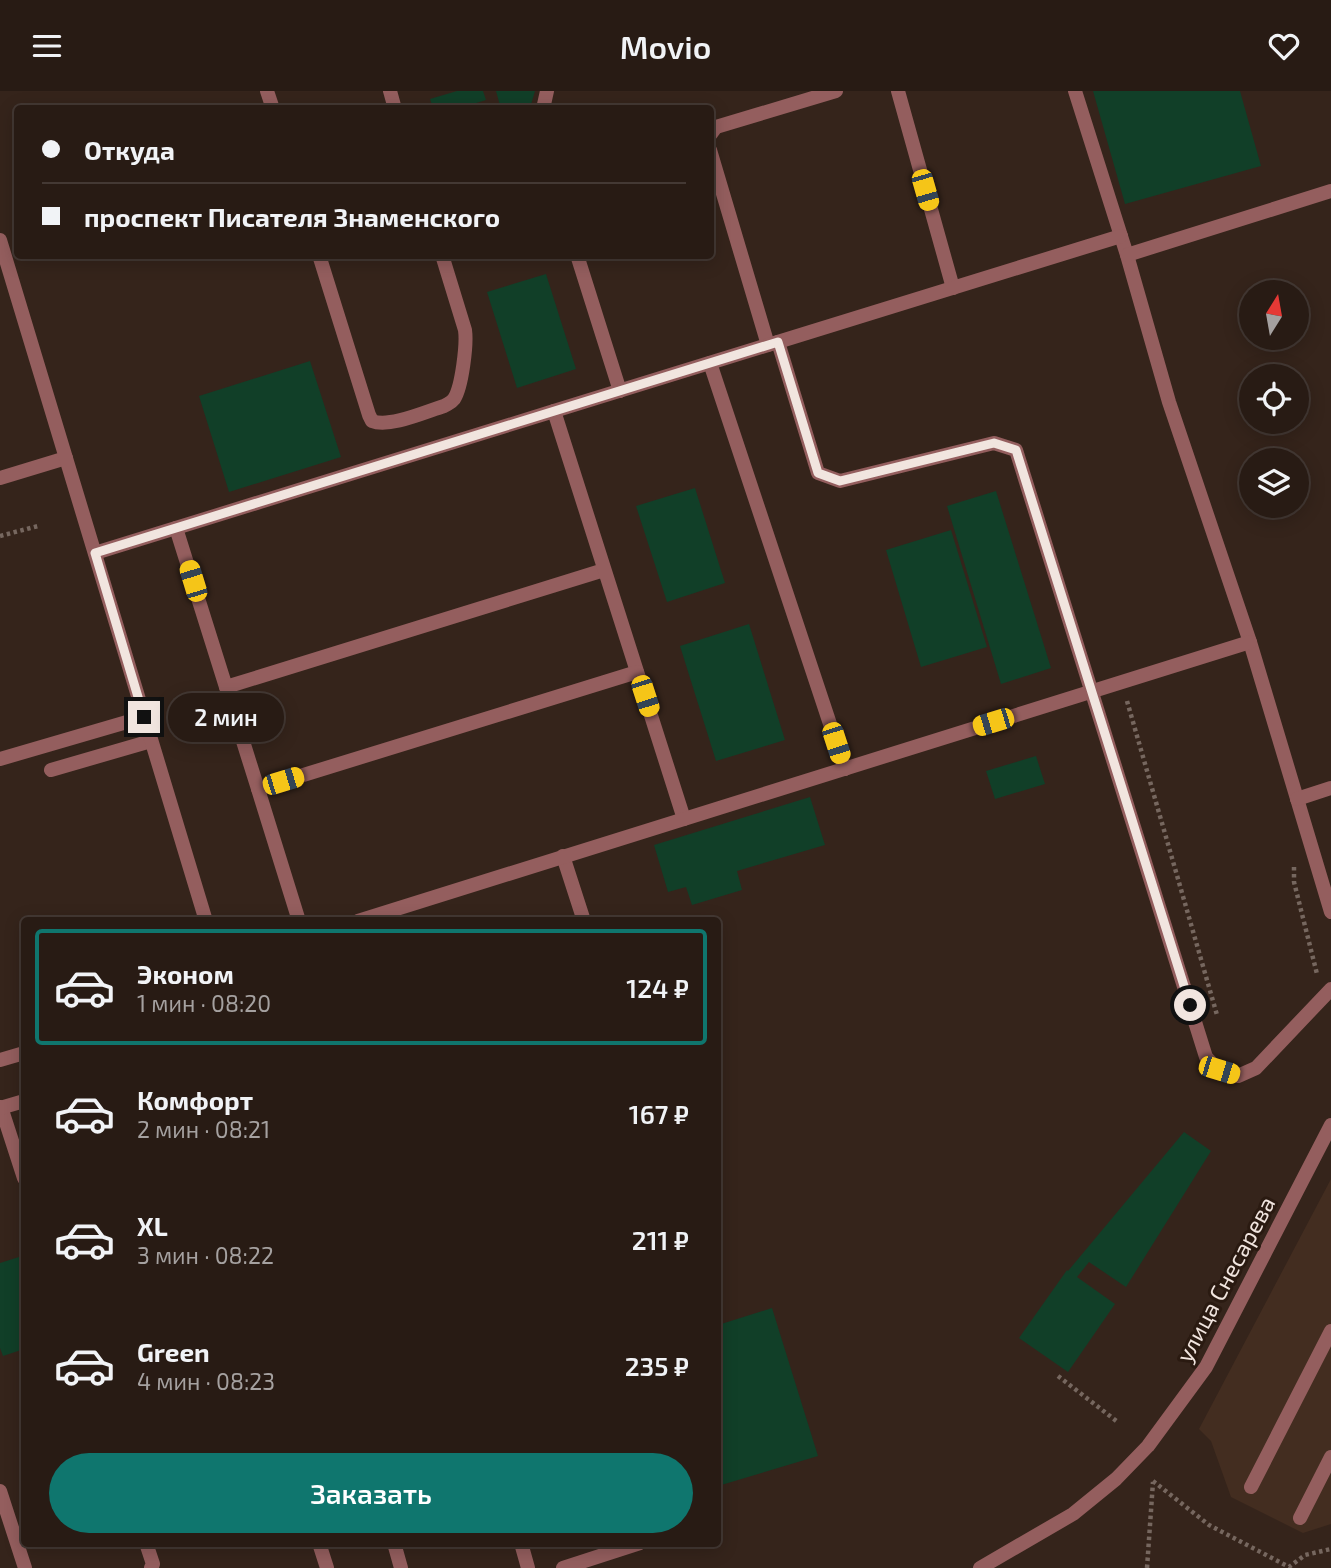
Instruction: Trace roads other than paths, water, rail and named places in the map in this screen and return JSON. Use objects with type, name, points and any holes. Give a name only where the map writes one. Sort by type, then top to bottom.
[{"type":"street","points":[[714,130],[793,97],[835,91]]},
{"type":"street","points":[[898,91],[953,288]]},
{"type":"street","points":[[1075,91],[1127,255],[1169,402],[1250,642],[1331,912]]},
{"type":"street","points":[[714,162],[818,473],[840,481],[994,443],[1016,450],[1206,1057],[1219,1070],[1238,1076],[1256,1068],[1331,989]]},
{"type":"street","points":[[1127,255],[1331,191]]},
{"type":"street","points":[[95,553],[1121,236]]},
{"type":"street","points":[[0,240],[204,917]]},
{"type":"street","points":[[320,259],[369,415],[372,421],[379,424],[444,406],[452,402],[456,393],[466,351],[466,339],[443,259]]},
{"type":"street","points":[[578,259],[620,391]]},
{"type":"street","points":[[710,363],[845,768]]},
{"type":"street","points":[[554,411],[684,819]]},
{"type":"street","points":[[0,478],[66,458]]},
{"type":"street","points":[[176,528],[298,917]]},
{"type":"street","points":[[226,687],[604,570]]},
{"type":"street","points":[[371,917],[1250,642]]},
{"type":"street","points":[[258,789],[637,672]]},
{"type":"street","points":[[0,759],[144,717]]},
{"type":"street","points":[[51,770],[151,741]]},
{"type":"street","points":[[1297,799],[1331,788]]},
{"type":"street","points":[[563,856],[583,917]]},
{"type":"street","points":[[0,1060],[21,1054]]},
{"type":"street","points":[[21,1102],[1,1108],[21,1169]]},
{"type":"street","name":"улица Снесарева","points":[[980,1568],[1073,1514],[1116,1479],[1148,1446],[1206,1367],[1331,1125]]},
{"type":"street","points":[[1251,1487],[1331,1331]]},
{"type":"street","points":[[1300,1518],[1331,1457]]},
{"type":"street","points":[[0,1491],[25,1568]]},
{"type":"street","points":[[147,1547],[153,1564],[151,1568]]},
{"type":"street","points":[[319,1547],[327,1568]]},
{"type":"street","points":[[395,1547],[401,1568]]},
{"type":"street","points":[[522,1547],[528,1568]]},
{"type":"street","points":[[564,1568],[628,1547]]}]
